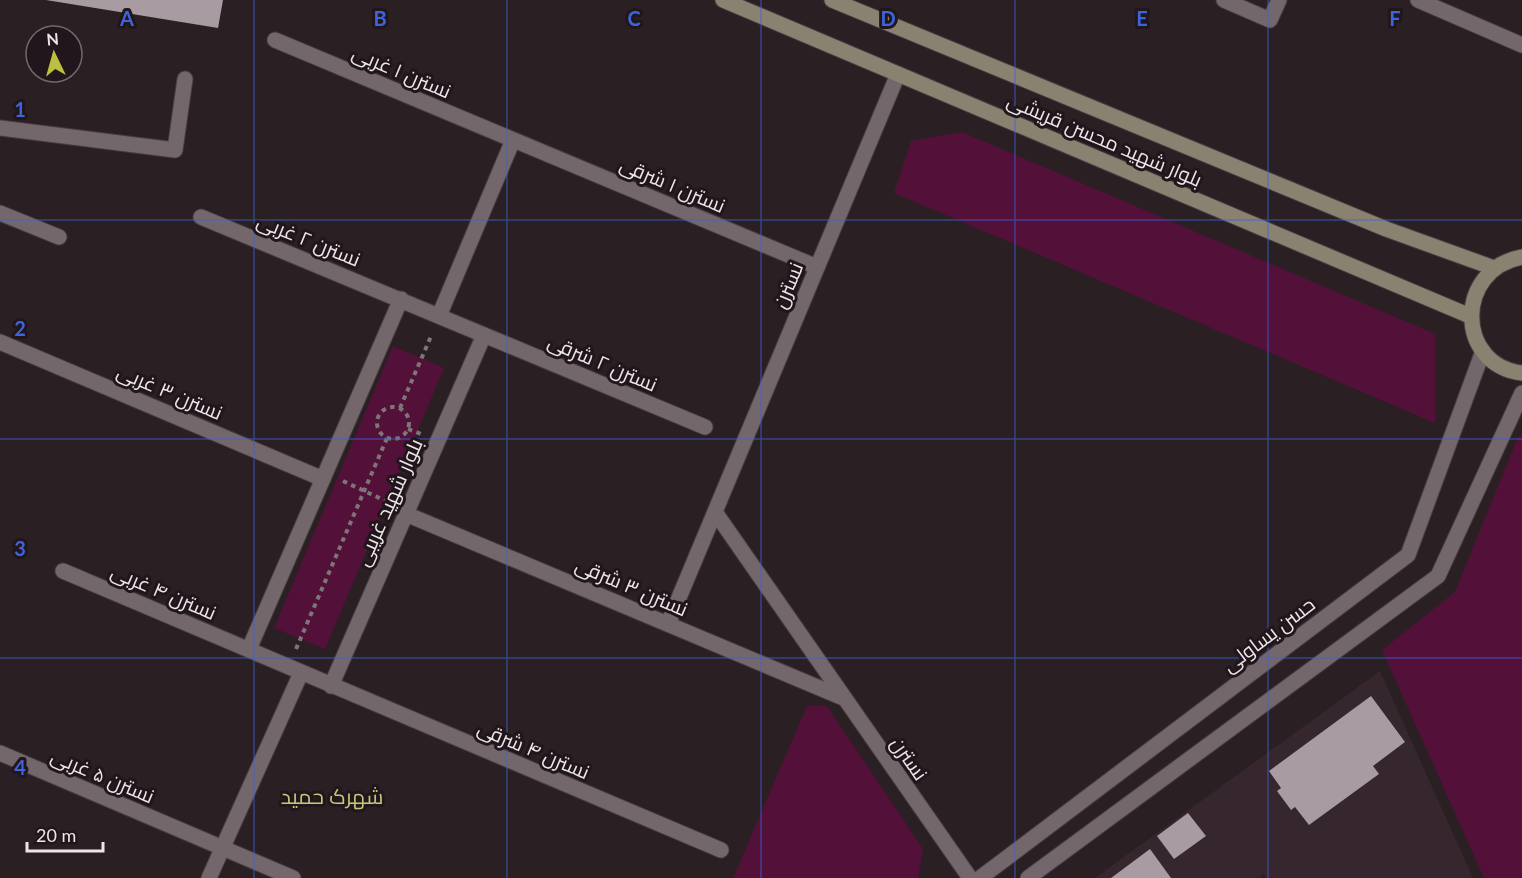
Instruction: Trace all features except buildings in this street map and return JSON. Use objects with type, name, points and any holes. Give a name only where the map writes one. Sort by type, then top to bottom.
[{"type":"main road","name":"بلوار شهید محسن قریشی","points":[[723,0],[1470,316]]},
{"type":"main road","name":"بلوار شهید محسن قریشی","points":[[832,0],[1386,229],[1494,268]]},
{"type":"main road","points":[[1522,257],[1510,259],[1494,268],[1481,281],[1473,298],[1470,316],[1474,334],[1483,351],[1496,363],[1522,373]]},
{"type":"street","points":[[1224,0],[1270,20],[1279,0]]},
{"type":"street","points":[[1418,0],[1522,45]]},
{"type":"street","name":"نسترن ۱ غربی","points":[[276,40],[513,140]]},
{"type":"street","name":"نسترن","points":[[668,624],[898,74]]},
{"type":"street","points":[[0,128],[175,150],[185,79]]},
{"type":"street","points":[[439,316],[513,140]]},
{"type":"street","name":"نسترن ۱ شرقی","points":[[513,140],[817,267]]},
{"type":"street","points":[[0,213],[59,237]]},
{"type":"street","name":"نسترن ۲ غربی","points":[[201,217],[439,316]]},
{"type":"street","points":[[249,649],[400,299]]},
{"type":"street","name":"نسترن ۲ شرقی","points":[[439,316],[705,427]]},
{"type":"street","name":"بلوار شهید غریبی","points":[[331,686],[484,335]]},
{"type":"street","name":"نسترن ۳ غربی","points":[[0,342],[323,479]]},
{"type":"street","name":"حسن یساولی","points":[[980,878],[1408,555],[1483,351]]},
{"type":"street","points":[[1028,878],[1438,576],[1522,393]]},
{"type":"street","name":"نسترن","points":[[715,512],[841,697],[970,878]]},
{"type":"street","name":"نسترن ۳ شرقی","points":[[406,514],[841,697]]},
{"type":"street","name":"نسترن ۴ غربی","points":[[63,571],[294,670]]},
{"type":"street","points":[[210,878],[294,670]]},
{"type":"street","name":"نسترن ۴ شرقی","points":[[294,670],[721,850]]},
{"type":"street","name":"نسترن ۵ غربی","points":[[0,753],[293,878]]},
{"type":"path","points":[[399,408],[439,316]]},
{"type":"path","points":[[388,408],[399,408],[405,412],[409,426],[401,437],[387,438],[378,429],[379,416],[388,408]]},
{"type":"path","points":[[294,670],[364,490],[387,438]]},
{"type":"path","points":[[323,479],[339,479],[364,490],[406,514]]},
{"type":"shaded area","points":[[962,132],[1435,334],[1435,423],[894,193],[911,141]]},
{"type":"shaded area","points":[[393,346],[444,368],[325,649],[274,628]]},
{"type":"shaded area","points":[[1522,435],[1522,878],[1484,878],[1382,650],[1455,592],[1518,437]]},
{"type":"shaded area","points":[[1380,671],[1473,878],[1267,878],[1264,874],[1259,878],[1095,878]]},
{"type":"shaded area","points":[[807,706],[827,706],[923,849],[918,878],[733,878]]},
{"type":"district","name":"شهرک حمید","points":[[332,795]]}]
